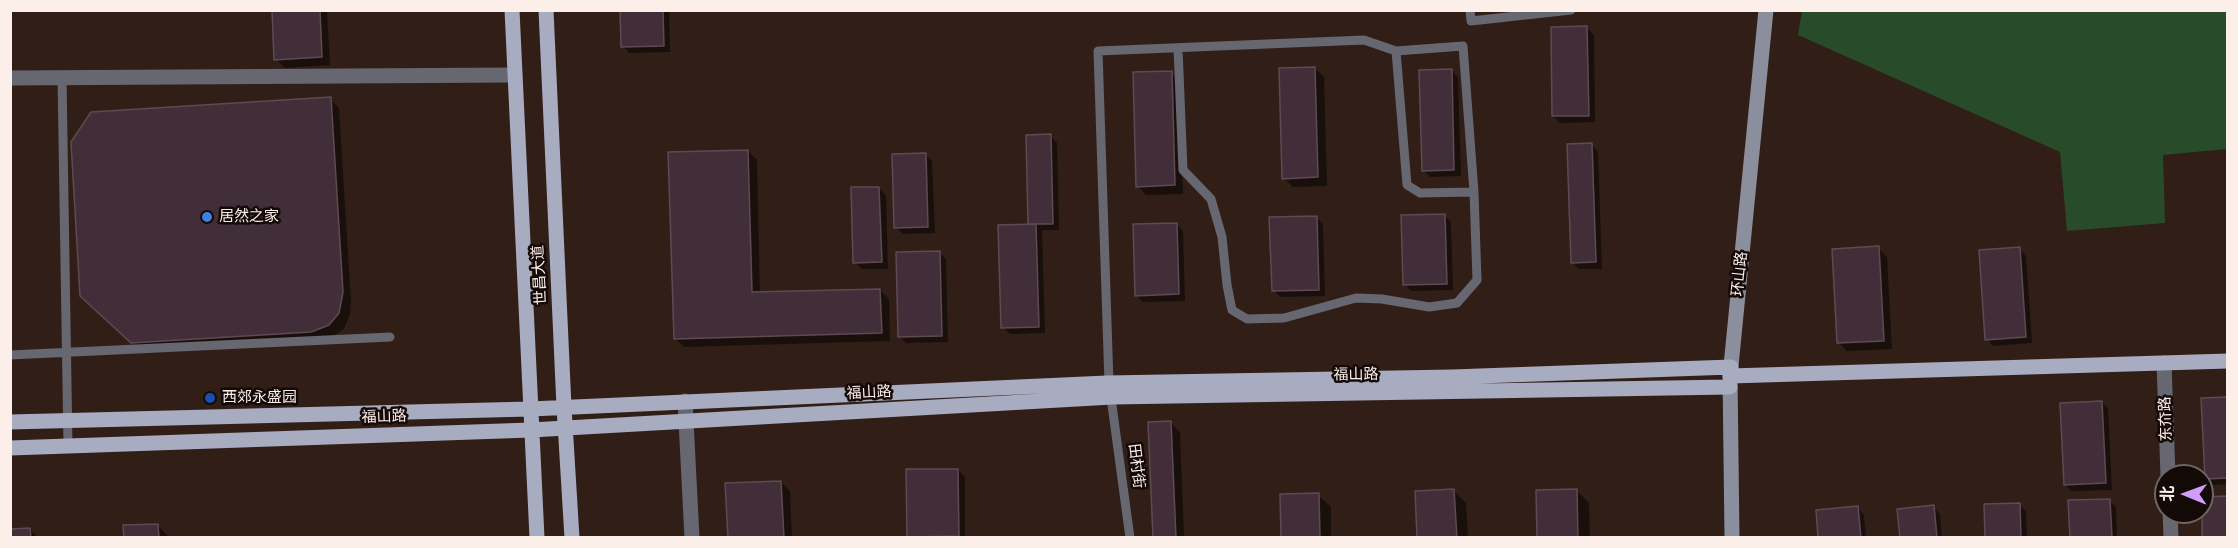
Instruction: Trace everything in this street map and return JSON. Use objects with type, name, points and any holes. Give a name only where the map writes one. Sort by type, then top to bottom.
[{"type":"main road","name":"世昌大道","points":[[512,10],[537,537]]},
{"type":"main road","name":"世昌大道","points":[[546,10],[572,537]]},
{"type":"main road","name":"环山路","points":[[1732,537],[1730,377],[1766,10]]},
{"type":"main road","points":[[10,422],[530,409],[1452,377],[1730,377],[2228,361]]},
{"type":"main road","name":"福山路","points":[[10,448],[531,430],[686,422],[1111,390]]},
{"type":"street","points":[[10,78],[514,75]]},
{"type":"street","name":"东夼路","points":[[2164,363],[2168,464]]},
{"type":"street","points":[[685,402],[692,537]]},
{"type":"lane","points":[[1470,10],[1471,21],[1571,10]]},
{"type":"lane","points":[[1364,40],[1396,51],[1463,46],[1474,192],[1477,280],[1456,303],[1429,307],[1382,299],[1356,298],[1284,318],[1247,319],[1233,310],[1227,285],[1222,237],[1211,199],[1183,170],[1178,48],[1364,40]]},
{"type":"lane","name":"田村街","points":[[1130,537],[1111,390],[1098,51],[1178,48]]},
{"type":"lane","points":[[1396,51],[1407,185],[1420,193],[1474,192]]},
{"type":"lane","points":[[62,78],[68,446]]},
{"type":"lane","points":[[10,355],[390,337]]},
{"type":"green space","points":[[1802,11],[2227,11],[2227,149],[2163,155],[2165,223],[2067,231],[2060,152],[1798,35]]},
{"type":"building","points":[[272,10],[320,10],[322,57],[274,60]]},
{"type":"building","points":[[620,10],[663,10],[664,46],[621,47]]},
{"type":"building","points":[[1587,26],[1589,116],[1552,116],[1551,27]]},
{"type":"building","points":[[1315,67],[1318,177],[1282,179],[1279,68]]},
{"type":"building","points":[[1452,69],[1454,170],[1422,171],[1419,70]]},
{"type":"building","points":[[1172,71],[1175,185],[1136,187],[1133,72]]},
{"type":"building","name":"居然之家","points":[[331,97],[343,292],[339,313],[329,325],[311,332],[131,343],[80,296],[71,142],[91,112]]},
{"type":"building","points":[[1051,134],[1053,224],[1028,224],[1026,135]]},
{"type":"building","points":[[1592,143],[1596,262],[1571,263],[1567,144]]},
{"type":"building","points":[[748,150],[752,292],[880,289],[882,333],[674,339],[668,152]]},
{"type":"building","points":[[926,153],[928,227],[894,228],[892,154]]},
{"type":"building","points":[[851,187],[879,187],[882,262],[853,263]]},
{"type":"building","points":[[1445,214],[1447,284],[1403,285],[1401,215]]},
{"type":"building","points":[[1317,216],[1319,290],[1272,291],[1269,217]]},
{"type":"building","points":[[1177,223],[1179,294],[1135,296],[1133,224]]},
{"type":"building","points":[[1036,224],[1039,327],[1001,328],[998,225]]},
{"type":"building","points":[[1879,246],[1884,341],[1837,343],[1832,249]]},
{"type":"building","points":[[2020,247],[2026,337],[1985,340],[1979,250]]},
{"type":"building","points":[[940,251],[942,336],[898,337],[896,252]]},
{"type":"building","points":[[2228,397],[2228,478],[2214,479],[2214,464],[2204,464],[2201,398]]},
{"type":"building","points":[[2102,401],[2106,483],[2064,485],[2060,403]]},
{"type":"building","points":[[1171,421],[1176,538],[1153,538],[1148,422]]},
{"type":"building","points":[[906,469],[958,469],[959,536],[907,537]]},
{"type":"building","points":[[781,481],[784,538],[728,538],[725,483]]},
{"type":"building","points":[[1454,489],[1457,538],[1417,538],[1415,491]]},
{"type":"building","points":[[1577,489],[1578,538],[1537,538],[1536,490]]},
{"type":"building","points":[[1319,493],[1320,538],[1281,538],[1280,494]]},
{"type":"building","points":[[2228,496],[2228,538],[2202,538],[2202,524],[2214,524],[2214,497]]},
{"type":"building","points":[[2110,499],[2112,538],[2070,538],[2068,500]]},
{"type":"building","points":[[2020,503],[2021,538],[1985,538],[1984,504]]},
{"type":"building","points":[[1934,505],[1937,538],[1900,538],[1897,509]]},
{"type":"building","points":[[1858,506],[1861,538],[1818,538],[1816,510]]},
{"type":"building","points":[[158,524],[159,538],[124,538],[123,525]]},
{"type":"building","points":[[30,528],[31,538],[10,538],[10,529]]},
{"type":"place","name":"居然之家","points":[[207,217]]},
{"type":"place","name":"西郊永盛园","points":[[210,398]]}]
